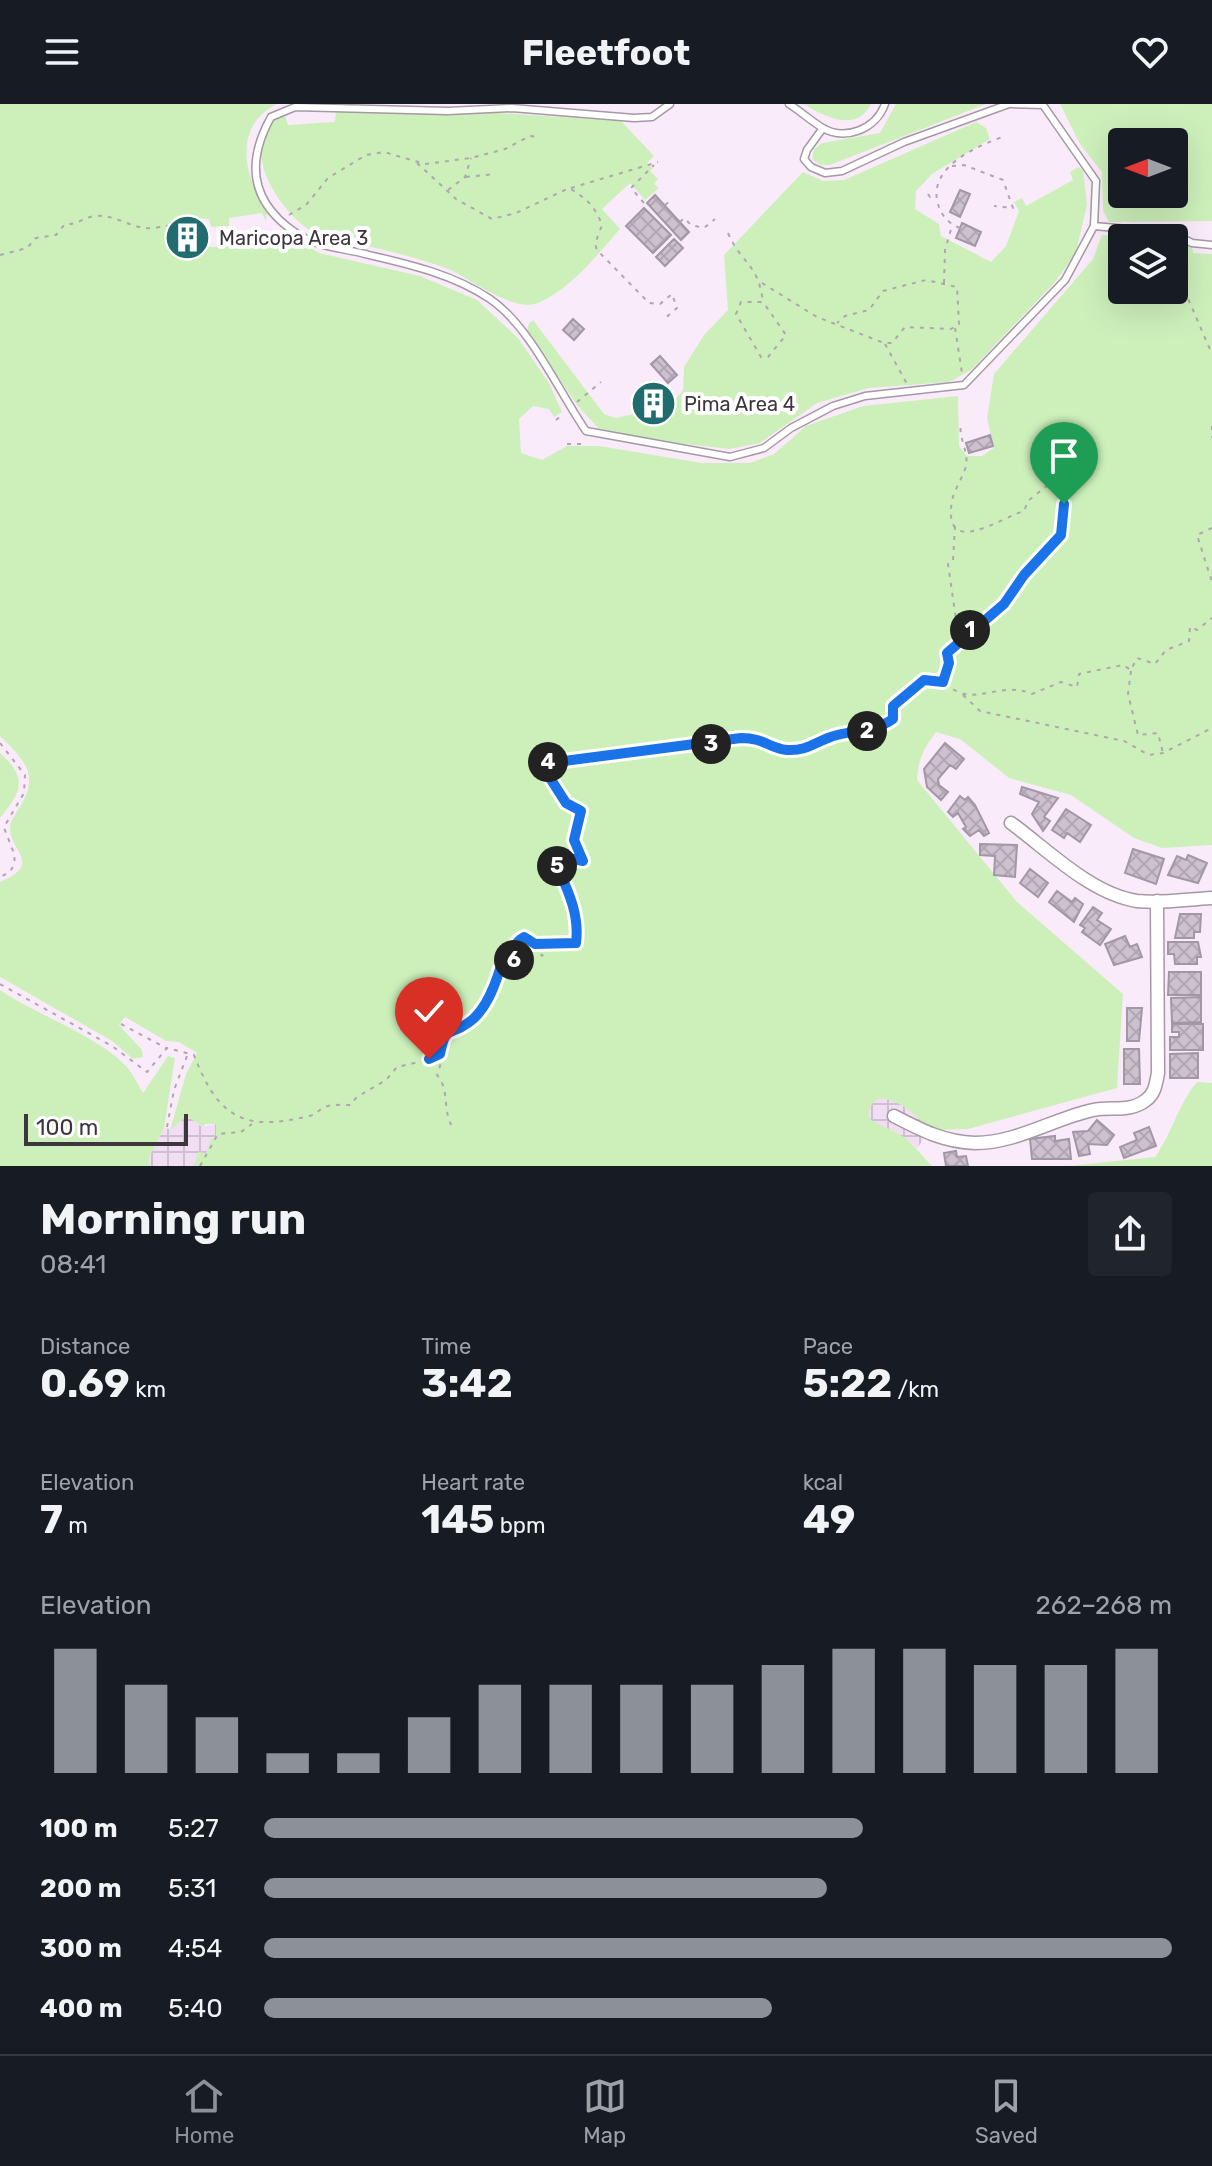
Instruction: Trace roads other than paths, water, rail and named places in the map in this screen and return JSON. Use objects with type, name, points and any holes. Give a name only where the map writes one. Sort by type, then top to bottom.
[{"type":"street","points":[[1011,823],[1098,887],[1130,899],[1212,898]]},
{"type":"street","points":[[894,1116],[933,1137],[978,1143],[1013,1137],[1090,1111],[1120,1110],[1146,1101],[1153,1092],[1158,1073],[1157,901]]},
{"type":"lane","points":[[670,104],[652,117],[634,118],[512,108],[448,111],[289,108],[271,117],[253,160],[258,186],[295,233],[319,244],[461,282],[494,301],[555,376],[570,408],[586,431],[730,457],[764,448],[791,428],[833,406],[865,396],[964,385],[1065,280],[1094,226],[1096,181],[1059,123],[1043,105],[1010,104],[904,142],[842,171],[825,173],[811,167],[804,159],[823,128]]},
{"type":"lane","points":[[789,104],[823,128],[842,134],[872,125],[885,104]]},
{"type":"lane","points":[[1094,226],[1173,233],[1192,243],[1212,245]]},
{"type":"place","name":"Maricopa Area 3","points":[[188,238]]},
{"type":"place","name":"Pima Area 4","points":[[653,404]]}]
